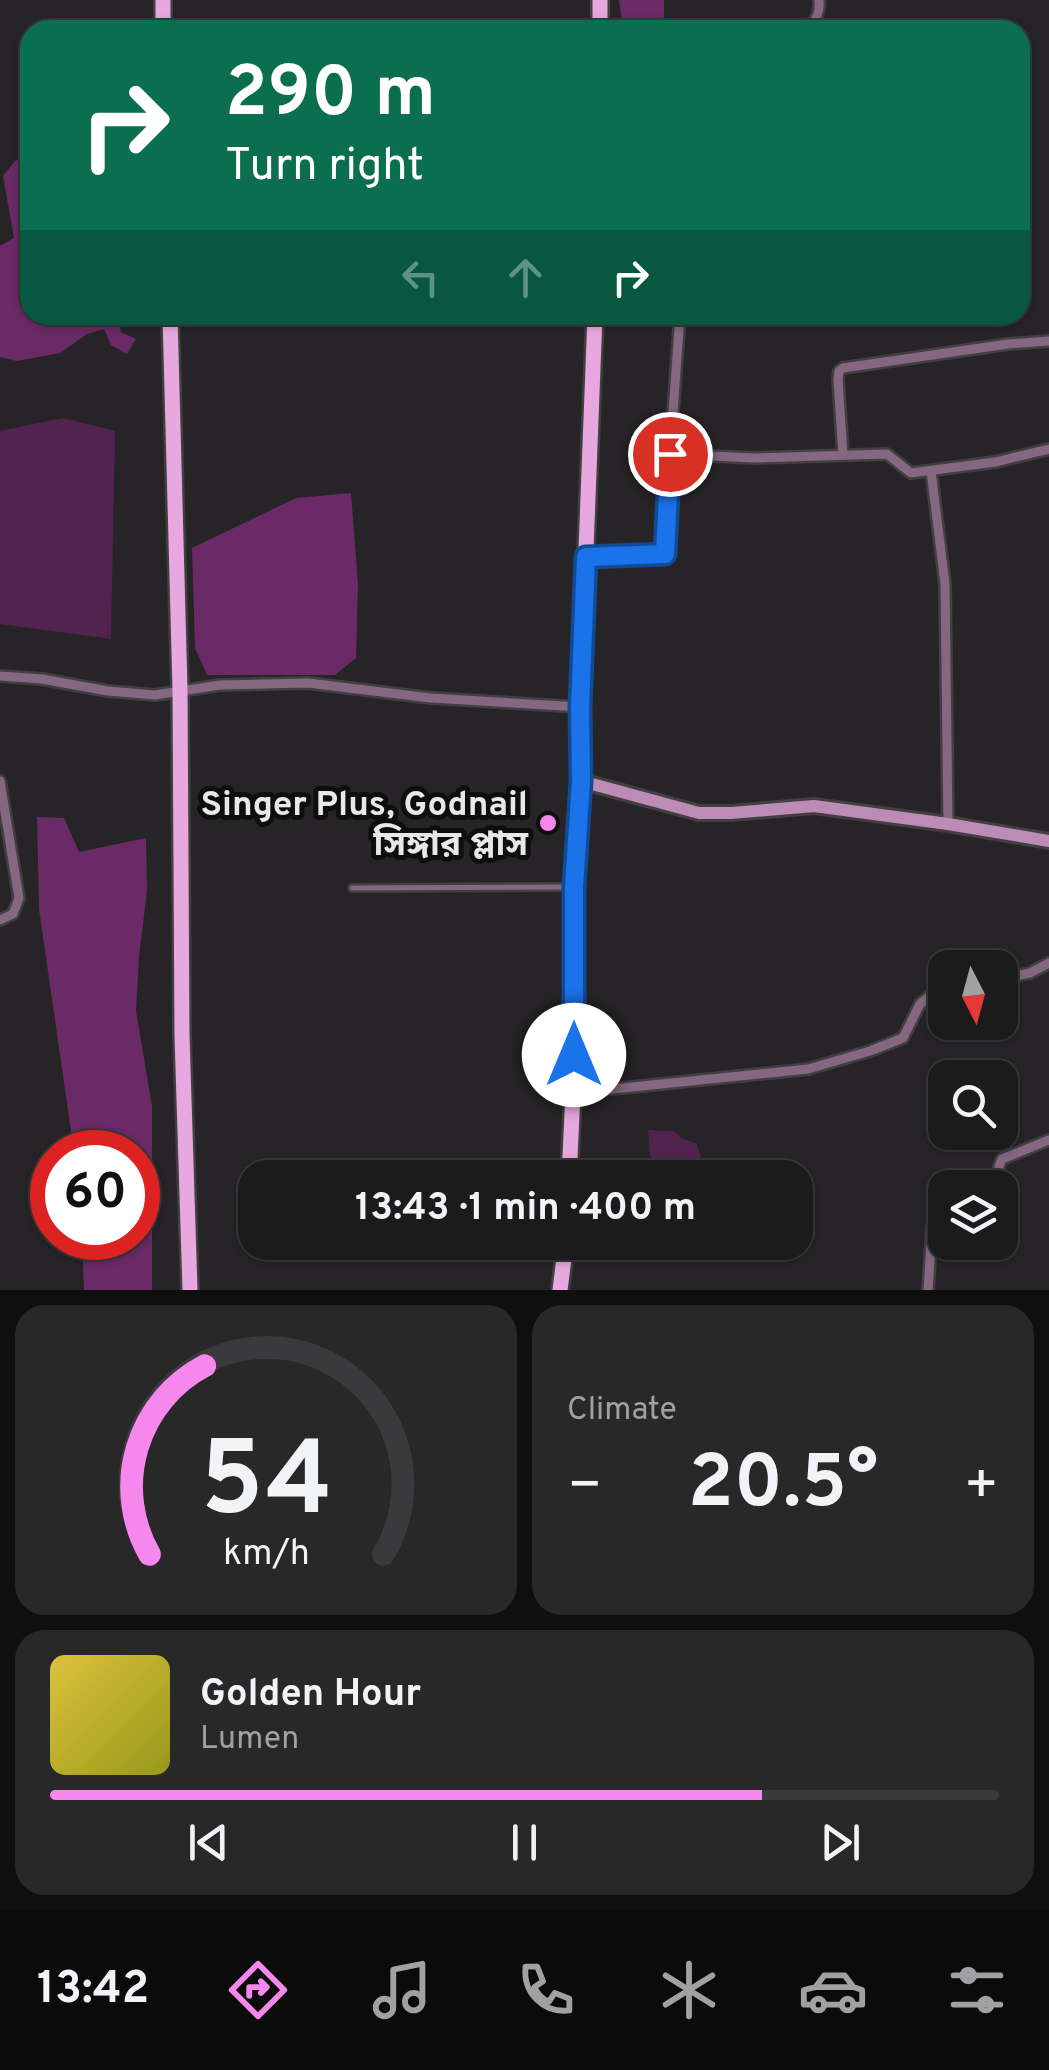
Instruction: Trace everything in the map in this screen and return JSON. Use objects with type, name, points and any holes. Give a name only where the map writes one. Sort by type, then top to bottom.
[{"type":"main road","points":[[170,325],[190,1290]]},
{"type":"main road","points":[[570,1160],[574,887],[581,781],[580,707],[595,325]]},
{"type":"main road","points":[[560,1290],[564,1260]]},
{"type":"street","points":[[586,557],[665,554],[679,325]]},
{"type":"street","points":[[844,455],[838,379],[843,368],[1049,341]]},
{"type":"street","points":[[670,454],[754,458],[886,454],[910,473],[996,462],[1049,449]]},
{"type":"street","points":[[931,472],[945,584],[948,824]]},
{"type":"street","points":[[0,676],[155,695],[220,685],[308,683],[431,698],[580,707]]},
{"type":"street","points":[[0,781],[19,898],[13,914],[0,920]]},
{"type":"street","points":[[581,781],[699,812],[814,806],[1049,841]]},
{"type":"street","points":[[1018,975],[1049,962]]},
{"type":"street","points":[[573,1094],[808,1069],[870,1052],[902,1038],[920,1004],[928,998]]},
{"type":"street","points":[[999,1170],[1002,1158],[1049,1140]]},
{"type":"street","points":[[928,1290],[930,1260]]},
{"type":"lane","points":[[352,888],[574,887]]},
{"type":"shaded area","points":[[619,0],[664,0],[664,20],[622,20]]},
{"type":"shaded area","points":[[20,159],[20,325],[119,325],[121,332],[136,339],[127,354],[111,345],[104,329],[87,334],[60,353],[17,361],[0,357],[0,246],[14,238],[3,176]]},
{"type":"shaded area","points":[[62,418],[115,431],[111,639],[0,624],[0,431]]},
{"type":"shaded area","points":[[351,493],[358,584],[356,658],[335,675],[207,675],[195,648],[192,548],[296,498]]},
{"type":"shaded area","points":[[37,817],[64,818],[79,852],[146,838],[147,891],[136,1011],[152,1106],[152,1130],[71,1130],[39,909]]},
{"type":"shaded area","points":[[648,1130],[674,1131],[697,1144],[702,1160],[652,1160]]},
{"type":"shaded area","points":[[83,1260],[152,1260],[152,1290],[84,1290]]},
{"type":"place","name":"Singer Plus, Godnail সিঙ্গার প্লাস","points":[[548,823]]},
{"type":"route","points":[[574,1055],[574,887],[581,781],[586,557],[665,554],[670,454]]}]
